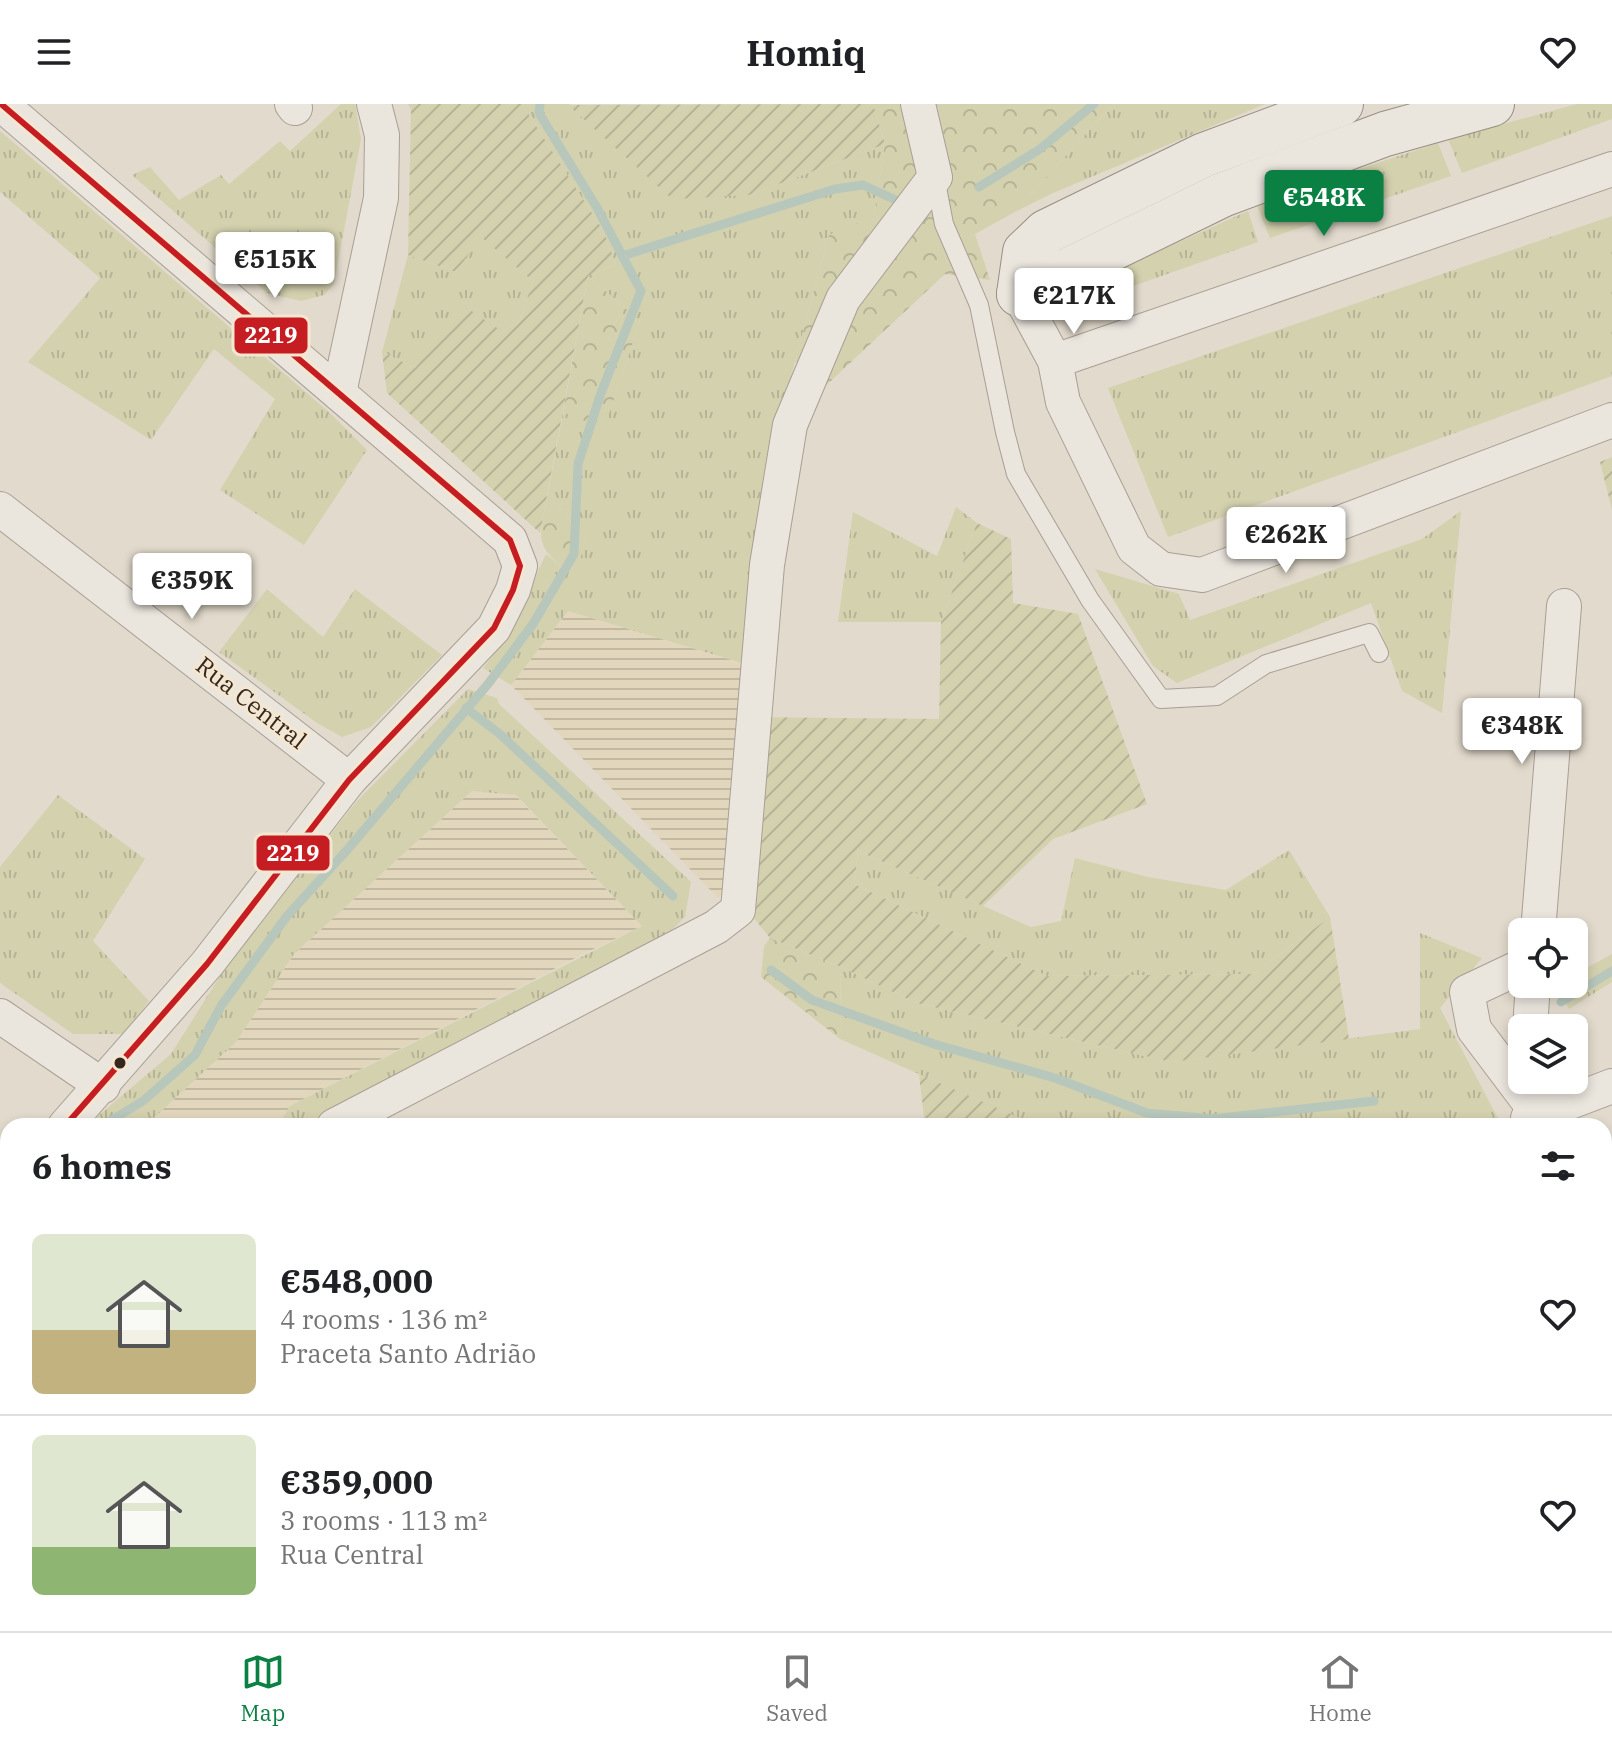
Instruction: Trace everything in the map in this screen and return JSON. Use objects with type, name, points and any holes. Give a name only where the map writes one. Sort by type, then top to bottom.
[{"type":"street","points":[[1,104],[510,540],[520,566],[513,590],[494,628],[349,780],[207,964],[73,1118]]},
{"type":"street","points":[[339,393],[381,198],[382,135],[374,104]]},
{"type":"street","points":[[349,1118],[716,927],[738,910],[767,565],[790,425],[843,299],[935,177],[918,104]]},
{"type":"street","points":[[1341,104],[1204,155],[1046,232],[1025,252],[1019,294],[1055,361],[1063,402],[1134,548],[1161,569],[1202,575],[1612,420]]},
{"type":"street","points":[[1019,294],[1222,195],[1385,134],[1492,104]]},
{"type":"street","points":[[1055,361],[1612,169]]},
{"type":"street","name":"Rua Central","points":[[0,509],[349,780]]},
{"type":"street","points":[[1539,918],[1564,606]]},
{"type":"street","points":[[1508,973],[1467,992],[1474,1029],[1530,1106],[1612,1086]]},
{"type":"street","points":[[0,1016],[103,1086]]},
{"type":"lane","points":[[935,177],[944,224],[979,305],[1016,474],[1090,600],[1161,699],[1217,696],[1266,664],[1369,633],[1379,653]]},
{"type":"shaded area","points":[[568,611],[749,665],[731,890],[718,898],[511,685]]},
{"type":"shaded area","points":[[472,791],[515,795],[642,926],[290,1106],[283,1118],[154,1118],[236,1042],[294,954]]},
{"type":"green space","points":[[341,104],[355,104],[361,139],[334,284],[324,295],[301,301],[267,293],[132,175],[150,167],[179,200],[221,175],[229,184],[280,141],[290,151]]},
{"type":"green space","points":[[408,104],[522,104],[604,232],[616,265],[588,276],[540,533],[387,393],[382,352],[415,368],[464,306],[503,332],[520,320],[533,281],[481,237],[456,272],[408,255],[411,110]]},
{"type":"green space","points":[[522,104],[569,104],[749,195],[885,144],[874,217],[829,235],[795,361],[769,473],[749,665],[568,611],[511,685],[483,668],[506,639],[546,554],[575,577],[585,539],[548,492],[563,412],[604,428],[640,321],[588,276],[616,265],[604,232]]},
{"type":"green space","points":[[873,104],[1118,104],[1110,107],[1015,212],[975,234],[990,280],[945,274],[818,393],[795,361],[829,235],[874,216],[885,144]]},
{"type":"green space","points":[[873,104],[885,144],[749,195],[672,199],[568,105]]},
{"type":"green space","points":[[1118,104],[1265,104],[1015,212],[1110,107]]},
{"type":"green space","points":[[1577,104],[1612,104],[1612,119],[1462,173],[1448,139]]},
{"type":"green space","points":[[0,131],[329,412],[367,450],[304,545],[220,490],[275,399],[214,349],[151,440],[28,362],[100,278],[0,192]]},
{"type":"green space","points":[[1438,143],[1451,176],[1270,238],[1257,206]]},
{"type":"green space","points":[[1248,211],[1258,242],[1119,291],[1114,271]]},
{"type":"green space","points":[[1612,216],[1612,376],[1168,537],[1108,388]]},
{"type":"green space","points":[[481,236],[533,281],[520,320],[503,332],[415,368],[382,352],[408,255],[456,272]]},
{"type":"green space","points":[[588,276],[640,321],[604,429],[563,412]]},
{"type":"green space","points":[[1612,457],[1612,510],[1600,462]]},
{"type":"green space","points":[[548,492],[585,539],[576,578],[552,558],[542,542]]},
{"type":"green space","points":[[956,507],[977,523],[941,622],[838,622],[853,512],[937,556]]},
{"type":"green space","points":[[1461,511],[1442,713],[1402,691],[1371,603],[1177,683],[1153,666],[1095,569],[1179,594],[1190,620],[1422,539]]},
{"type":"green space","points":[[977,523],[1011,539],[1013,603],[1078,614],[1147,804],[1053,839],[983,906],[858,851],[854,884],[1047,976],[1253,974],[1330,917],[1349,1039],[1171,1062],[916,1003],[770,938],[731,890],[745,717],[939,719],[941,622]]},
{"type":"green space","points":[[267,589],[323,637],[355,589],[442,655],[371,727],[342,737],[317,723],[219,652]]},
{"type":"green space","points":[[468,689],[497,698],[499,704],[691,882],[685,917],[659,943],[341,1113],[323,1118],[283,1118],[290,1106],[642,926],[516,795],[472,791],[294,954],[236,1042],[154,1118],[95,1118],[171,1054],[230,960],[357,801]]},
{"type":"green space","points":[[58,795],[145,859],[93,941],[149,1001],[124,1034],[73,1034],[0,983],[0,867]]},
{"type":"green space","points":[[1289,850],[1330,917],[1253,974],[1047,976],[854,884],[858,851],[1031,927],[1061,921],[1075,858],[1148,877],[1226,890]]},
{"type":"green space","points":[[1420,933],[1482,958],[1440,1008],[1498,1118],[1018,1118],[840,1039],[841,967],[916,1003],[1171,1062],[1420,1029]]},
{"type":"green space","points":[[770,938],[841,967],[840,1039],[761,977],[764,946]]},
{"type":"green space","points":[[1612,954],[1612,982],[1588,997],[1588,967]]},
{"type":"green space","points":[[1563,998],[1587,998],[1569,1009]]},
{"type":"green space","points":[[919,1074],[1020,1118],[924,1118]]},
{"type":"waterway","points":[[115,1118],[143,1101],[195,1055],[221,1006],[287,916],[488,684],[533,624],[574,554],[578,464],[601,393],[641,291],[596,206],[539,113],[540,104]]},
{"type":"waterway","points":[[979,187],[1040,149],[1094,104]]},
{"type":"waterway","points":[[622,256],[835,189],[863,185],[898,201]]},
{"type":"waterway","points":[[466,708],[501,735],[673,896]]},
{"type":"waterway","points":[[771,970],[812,1000],[934,1044],[1055,1078],[1147,1113],[1201,1118]]},
{"type":"waterway","points":[[1561,1002],[1612,971]]},
{"type":"waterway","points":[[1221,1118],[1374,1101]]},
{"type":"transit line","name":"2219","points":[[1,104],[510,540],[520,566],[513,590],[494,628],[349,780],[207,964],[72,1118]]}]
